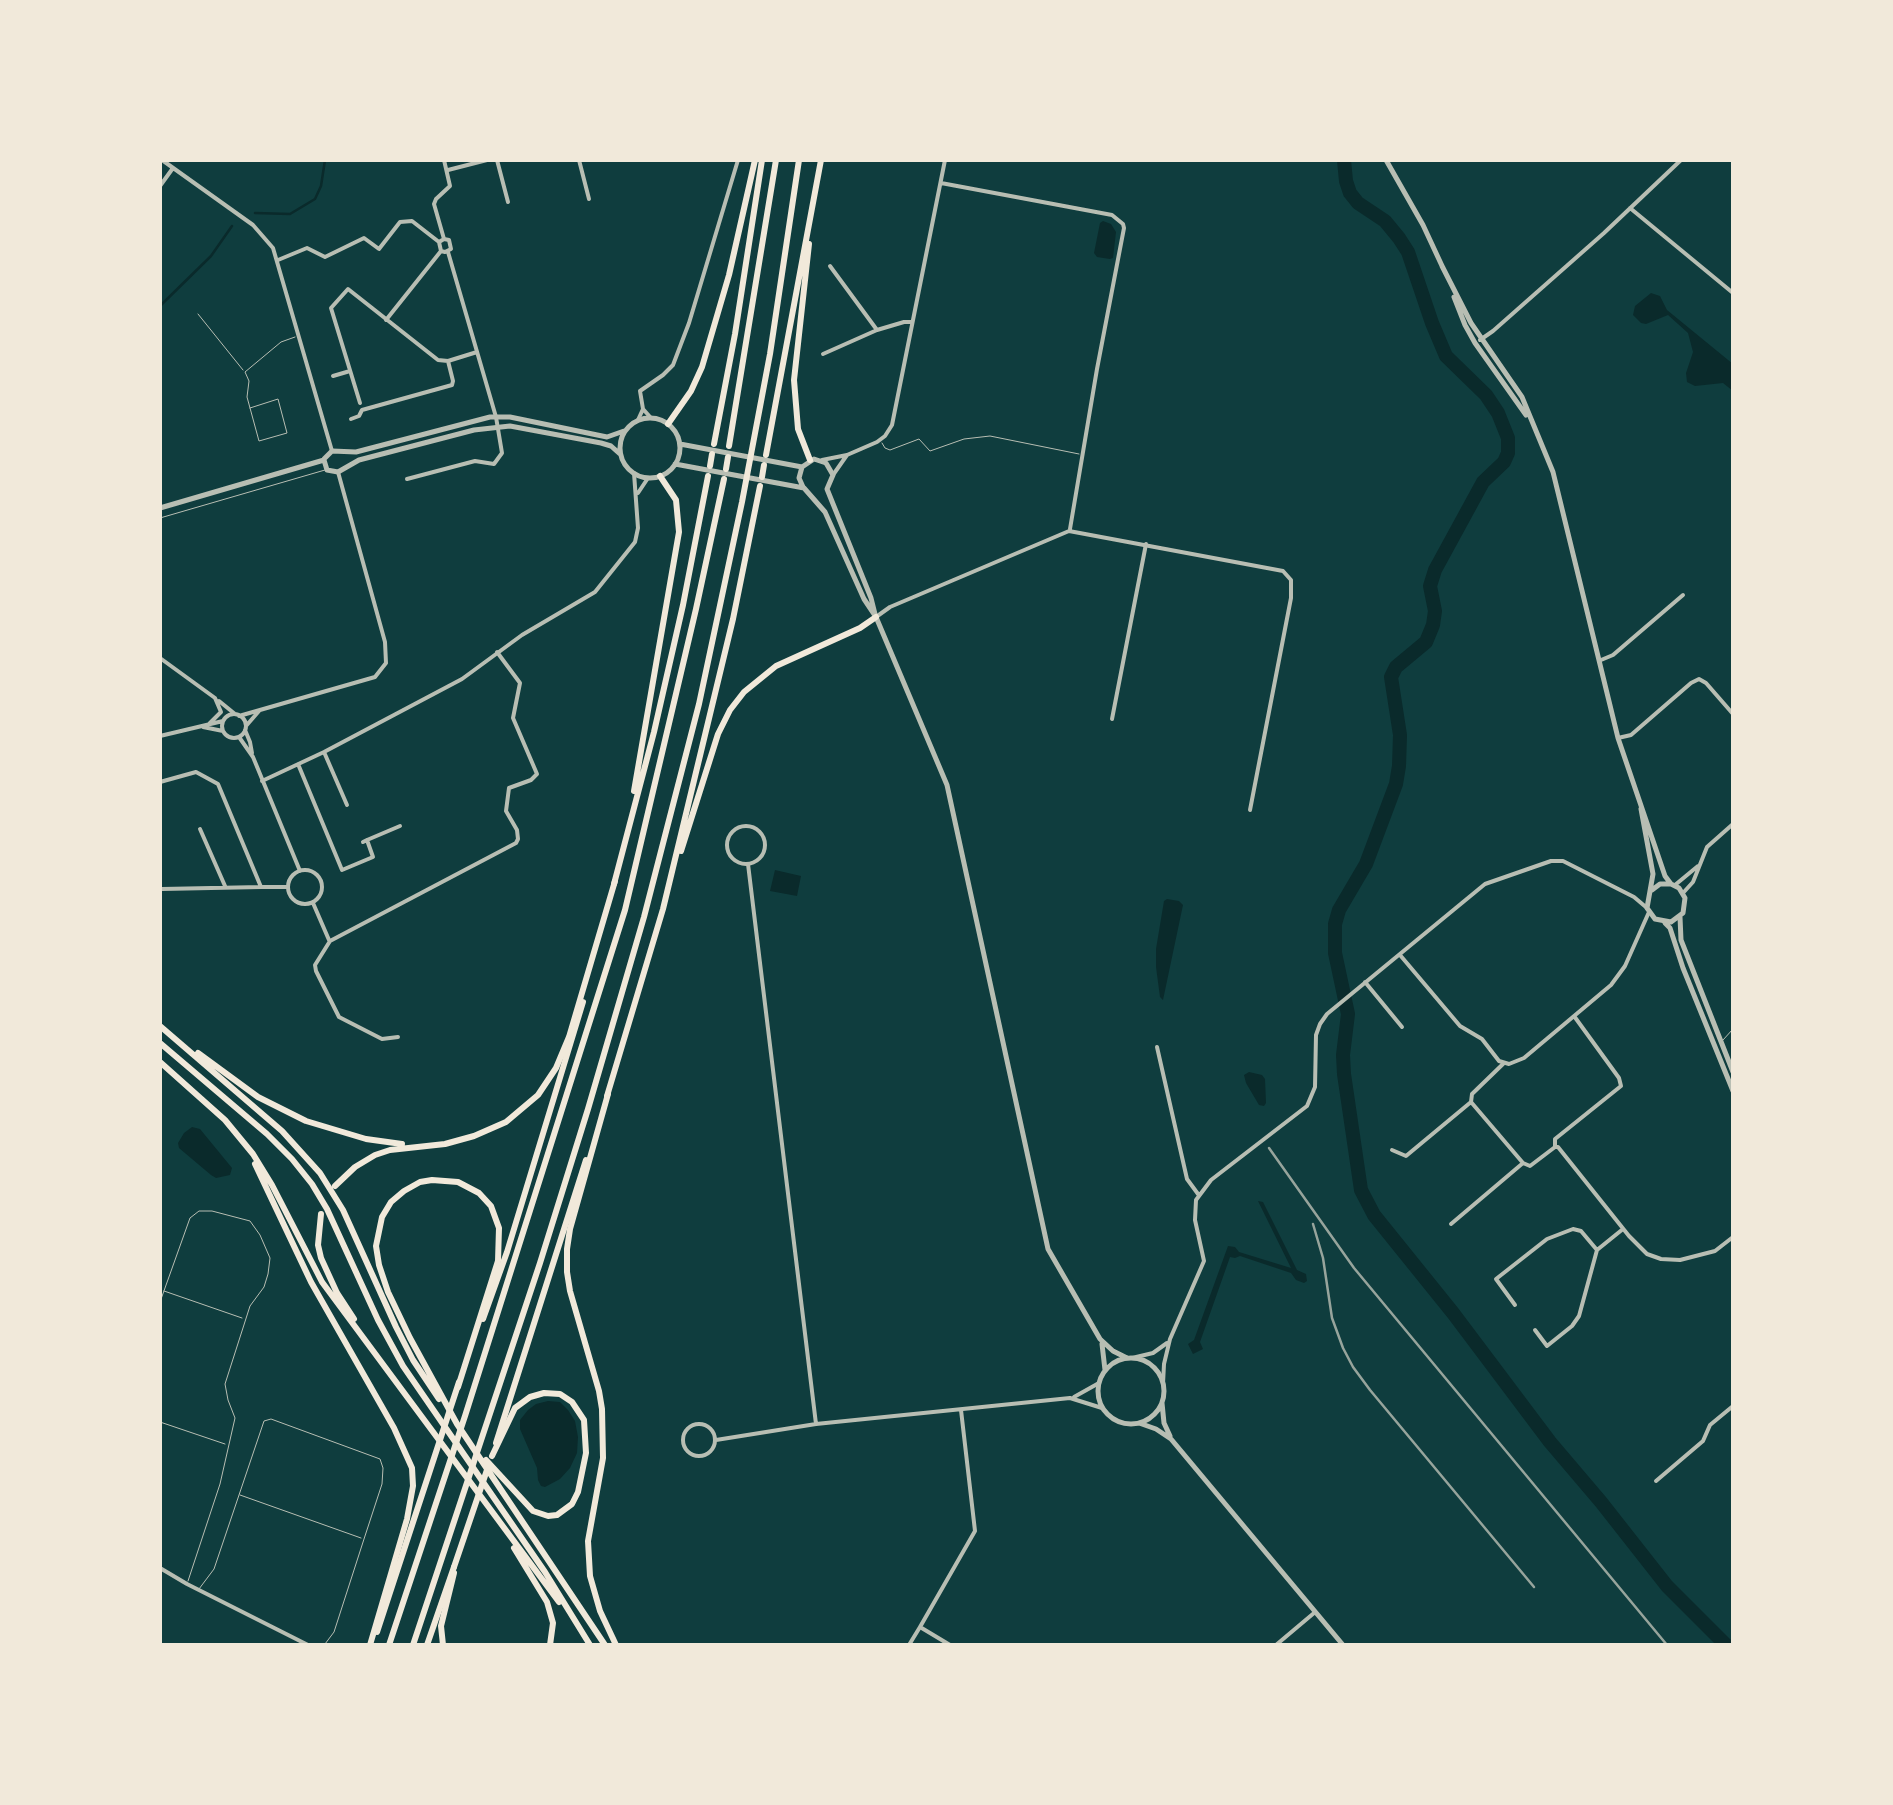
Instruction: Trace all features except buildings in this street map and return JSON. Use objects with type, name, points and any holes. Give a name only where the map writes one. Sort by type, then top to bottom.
[{"type":"main road","points":[[668,424],[702,367],[759,160]]},
{"type":"main road","points":[[714,444],[738,316],[759,160]]},
{"type":"main road","points":[[730,446],[776,160]]},
{"type":"main road","points":[[413,1645],[545,1246],[644,917],[698,704],[742,502],[770,354],[799,160]]},
{"type":"main road","points":[[810,460],[798,429],[794,380],[821,160]]},
{"type":"main road","points":[[766,455],[818,182]]},
{"type":"main road","points":[[710,466],[712,454]]},
{"type":"main road","points":[[726,468],[728,458]]},
{"type":"main road","points":[[762,476],[764,465]]},
{"type":"main road","points":[[623,847],[679,532],[676,500],[660,476]]},
{"type":"main road","points":[[458,1387],[507,1252],[567,1056],[662,696],[708,476]]},
{"type":"main road","points":[[388,1645],[465,1416],[625,910],[724,478]]},
{"type":"main road","points":[[663,909],[733,619],[760,486]]},
{"type":"main road","points":[[616,1645],[590,1576],[588,1541],[603,1458],[602,1409],[570,1291],[570,1228],[710,754],[730,710],[744,692],[776,666],[876,617]]},
{"type":"main road","points":[[336,1186],[355,1167],[376,1155],[460,1140],[495,1128],[529,1105],[561,1057],[615,880]]},
{"type":"main road","points":[[160,1025],[244,1088],[294,1116],[366,1139],[428,1146]]},
{"type":"main road","points":[[160,1025],[282,1131],[320,1173],[343,1210],[419,1370],[470,1443],[532,1511],[548,1516],[572,1504],[586,1454],[584,1420],[566,1397],[549,1393],[530,1397],[514,1408],[492,1456]]},
{"type":"main road","points":[[160,1043],[267,1134],[312,1184],[393,1349],[545,1572],[583,1635]]},
{"type":"main road","points":[[160,1063],[243,1140],[272,1185],[322,1282],[590,1645]]},
{"type":"main road","points":[[427,1645],[608,1094]]},
{"type":"main road","points":[[243,1140],[310,1282],[394,1428],[412,1468],[414,1486],[408,1519],[371,1645]]},
{"type":"main road","points":[[371,1645],[498,1261],[499,1228],[491,1206],[479,1193],[458,1182],[432,1180],[412,1186],[391,1202],[379,1223],[376,1246],[395,1309],[443,1403]]},
{"type":"main road","points":[[321,1214],[318,1245],[328,1277],[397,1382]]},
{"type":"main road","points":[[496,1475],[604,1645]]},
{"type":"main road","points":[[487,1505],[547,1602],[553,1623],[550,1645]]},
{"type":"main road","points":[[443,1645],[442,1626],[454,1567]]},
{"type":"street","points":[[160,736],[375,677],[386,662],[385,642],[341,470],[346,459],[336,451],[278,260],[266,238],[253,225],[162,160]]},
{"type":"street","points":[[386,320],[440,250],[442,240],[434,204],[450,186],[444,160]]},
{"type":"street","points":[[447,170],[486,160]]},
{"type":"street","points":[[497,160],[508,202]]},
{"type":"street","points":[[578,160],[589,198]]},
{"type":"street","points":[[162,510],[324,460],[336,451],[356,452],[470,420],[510,417],[608,437],[624,432],[638,420],[642,409],[640,391],[670,369],[684,337],[738,160]]},
{"type":"street","points":[[945,160],[892,425],[881,440],[848,455],[810,460],[802,466],[799,478],[824,512],[876,617],[948,785],[1045,1242],[1100,1339],[1113,1351],[1152,1366],[1163,1384]]},
{"type":"street","points":[[1386,160],[1423,225],[1478,341],[1522,397],[1553,472],[1618,738],[1658,860],[1672,884],[1683,893],[1686,903],[1680,918],[1681,940],[1733,1072]]},
{"type":"street","points":[[1478,341],[1630,208],[1673,162],[1681,160]]},
{"type":"street","points":[[160,186],[173,168]]},
{"type":"street","points":[[940,183],[1112,214],[1124,224],[1069,532]]},
{"type":"street","points":[[1630,208],[1733,293]]},
{"type":"street","points":[[278,260],[308,248],[325,257],[364,238],[379,249],[400,222],[412,221],[451,243],[448,252],[496,416],[502,453],[494,464],[475,461],[407,480]]},
{"type":"street","points":[[440,250],[448,252]]},
{"type":"street","points":[[830,266],[878,330]]},
{"type":"street","points":[[351,419],[359,416],[361,407],[332,308],[348,289],[438,360],[477,352]]},
{"type":"street","points":[[823,354],[878,330],[912,322]]},
{"type":"street","points":[[361,407],[452,385],[448,361]]},
{"type":"street","points":[[333,376],[350,372]]},
{"type":"street","points":[[324,460],[328,470],[341,470],[359,460],[474,430],[510,426],[611,446],[634,473],[648,478],[660,476],[675,464],[678,436],[668,424],[651,418],[642,409]]},
{"type":"street","points":[[638,420],[651,418]]},
{"type":"street","points":[[620,454],[624,432]]},
{"type":"street","points":[[680,444],[802,466]]},
{"type":"street","points":[[675,464],[818,493],[827,489],[848,455]]},
{"type":"street","points":[[822,460],[833,475]]},
{"type":"street","points":[[262,780],[462,679],[522,635],[595,592],[635,542],[638,528],[634,473]]},
{"type":"street","points":[[636,497],[648,478]]},
{"type":"street","points":[[827,489],[872,598],[876,617]]},
{"type":"street","points":[[876,617],[890,607],[1069,532],[1280,570],[1291,580],[1291,598],[1250,810]]},
{"type":"street","points":[[1112,719],[1146,544]]},
{"type":"street","points":[[1600,660],[1613,656],[1683,595]]},
{"type":"street","points":[[398,1036],[386,1040],[338,1017],[315,965],[330,941],[516,843],[517,830],[506,811],[508,788],[532,780],[537,774],[514,718],[520,683],[497,652]]},
{"type":"street","points":[[160,658],[237,715],[250,742],[252,758]]},
{"type":"street","points":[[1618,738],[1631,735],[1699,679],[1733,714]]},
{"type":"street","points":[[209,724],[221,712],[216,698]]},
{"type":"street","points":[[239,737],[262,708]]},
{"type":"street","points":[[223,731],[224,720]]},
{"type":"street","points":[[198,726],[239,737]]},
{"type":"street","points":[[239,737],[252,758],[300,871]]},
{"type":"street","points":[[324,752],[347,805]]},
{"type":"street","points":[[298,764],[342,870],[374,857],[365,841],[400,826]]},
{"type":"street","points":[[160,782],[196,772],[218,784],[260,886]]},
{"type":"street","points":[[1400,954],[1460,1026],[1482,1039],[1499,1061],[1510,1064],[1524,1058],[1611,986],[1625,966],[1648,910],[1653,874],[1641,809]]},
{"type":"street","points":[[1683,893],[1693,882],[1707,847],[1733,824]]},
{"type":"street","points":[[744,826],[756,829],[764,839],[763,854],[748,864],[736,861],[728,850],[730,835],[744,826]]},
{"type":"street","points":[[200,830],[225,886]]},
{"type":"street","points":[[1343,1645],[1171,1438],[1164,1423],[1164,1364],[1170,1339],[1204,1261],[1194,1212],[1198,1194],[1307,1106],[1315,1087],[1317,1029],[1340,1002],[1485,884],[1551,861],[1564,861],[1634,897],[1654,919],[1670,928],[1733,1090]]},
{"type":"street","points":[[748,864],[816,1424]]},
{"type":"street","points":[[1634,897],[1650,893],[1660,884],[1672,884],[1698,866]]},
{"type":"street","points":[[300,871],[314,873],[321,881],[322,894],[313,903],[298,903],[288,887],[291,877],[300,871]]},
{"type":"street","points":[[161,890],[288,887]]},
{"type":"street","points":[[313,903],[330,941]]},
{"type":"street","points":[[1665,923],[1680,918]]},
{"type":"street","points":[[1643,924],[1654,919]]},
{"type":"street","points":[[1365,982],[1402,1028]]},
{"type":"street","points":[[1470,1102],[1523,1163],[1530,1166],[1555,1147],[1556,1139],[1620,1086],[1619,1078],[1574,1016]]},
{"type":"street","points":[[1158,1047],[1187,1178],[1198,1194]]},
{"type":"street","points":[[1392,1150],[1406,1156],[1470,1102],[1472,1094],[1504,1062]]},
{"type":"street","points":[[1555,1147],[1647,1254],[1680,1260],[1716,1250],[1733,1237]]},
{"type":"street","points":[[1451,1224],[1523,1163]]},
{"type":"street","points":[[1535,1330],[1548,1346],[1572,1326],[1597,1250],[1624,1228]]},
{"type":"street","points":[[1516,1305],[1496,1279],[1548,1239],[1573,1229],[1581,1231],[1597,1250]]},
{"type":"street","points":[[1100,1339],[1105,1370]]},
{"type":"street","points":[[1170,1339],[1154,1354],[1115,1362],[1105,1370],[1099,1398],[1102,1408],[1118,1422],[1139,1423],[1171,1438]]},
{"type":"street","points":[[716,1440],[816,1424],[1070,1398],[1100,1382]]},
{"type":"street","points":[[1070,1398],[1102,1408]]},
{"type":"street","points":[[1139,1423],[1149,1419],[1162,1403]]},
{"type":"street","points":[[1656,1480],[1703,1441],[1710,1425],[1733,1406]]},
{"type":"street","points":[[909,1645],[975,1531],[961,1410]]},
{"type":"street","points":[[701,1424],[711,1428],[716,1440],[712,1451],[700,1456],[689,1452],[683,1444],[689,1427],[701,1424]]},
{"type":"street","points":[[160,1568],[308,1645]]},
{"type":"street","points":[[1276,1645],[1315,1612]]},
{"type":"street","points":[[920,1627],[950,1645]]},
{"type":"lane","points":[[198,314],[245,372],[247,397],[250,408],[259,441],[287,434],[278,399],[250,408]]},
{"type":"lane","points":[[245,372],[281,342],[298,336]]},
{"type":"lane","points":[[881,440],[888,450],[921,440],[930,451],[964,439],[990,436],[1083,455]]},
{"type":"lane","points":[[162,510],[328,470]]},
{"type":"lane","points":[[1721,1043],[1733,1029]]},
{"type":"lane","points":[[160,1302],[190,1218],[200,1211],[212,1211],[250,1221],[270,1258],[268,1274],[264,1287],[254,1297],[225,1384],[236,1418],[220,1484],[186,1584]]},
{"type":"lane","points":[[164,1291],[246,1319]]},
{"type":"lane","points":[[198,1590],[214,1569],[264,1421],[272,1419],[380,1459],[382,1484],[334,1632],[320,1645]]},
{"type":"lane","points":[[160,1422],[228,1445]]},
{"type":"lane","points":[[238,1495],[364,1539]]},
{"type":"water","points":[[1103,221],[1116,232],[1110,259],[1094,253]]},
{"type":"water","points":[[1651,293],[1660,296],[1667,310],[1733,364],[1733,391],[1723,383],[1695,386],[1687,382],[1693,352],[1688,333],[1668,315],[1646,324],[1633,315],[1635,306]]},
{"type":"water","points":[[775,870],[801,876],[797,896],[770,891]]},
{"type":"water","points":[[1167,899],[1183,905],[1163,1000],[1156,949]]},
{"type":"water","points":[[1249,1072],[1265,1079],[1264,1106],[1259,1105],[1246,1083],[1244,1075]]},
{"type":"water","points":[[192,1127],[200,1129],[232,1168],[230,1175],[216,1178],[179,1148],[184,1133]]},
{"type":"water","points":[[1258,1201],[1263,1202],[1297,1270],[1306,1274],[1307,1281],[1240,1256],[1230,1257],[1200,1342],[1203,1349],[1193,1354],[1188,1344],[1194,1340],[1228,1246],[1291,1268]]},
{"type":"water","points":[[560,1402],[568,1410],[578,1437],[577,1453],[570,1468],[545,1487],[538,1480],[520,1420],[536,1404]]},
{"type":"waterway","points":[[255,213],[290,214],[315,199],[325,160]]},
{"type":"waterway","points":[[1344,160],[1350,193],[1385,221],[1408,252],[1446,356],[1486,395],[1508,438],[1504,462],[1483,482],[1435,570],[1430,586],[1435,611],[1426,642],[1396,667],[1391,677],[1400,735],[1396,784],[1366,864],[1335,924],[1335,953],[1348,1014],[1344,1074],[1361,1190],[1374,1215],[1550,1442],[1667,1586],[1726,1645]]},
{"type":"waterway","points":[[160,306],[211,256],[232,226]]},
{"type":"railway","points":[[1269,1148],[1354,1268],[1667,1645]]},
{"type":"railway","points":[[1313,1224],[1323,1258],[1332,1318],[1353,1367],[1534,1587]]}]
